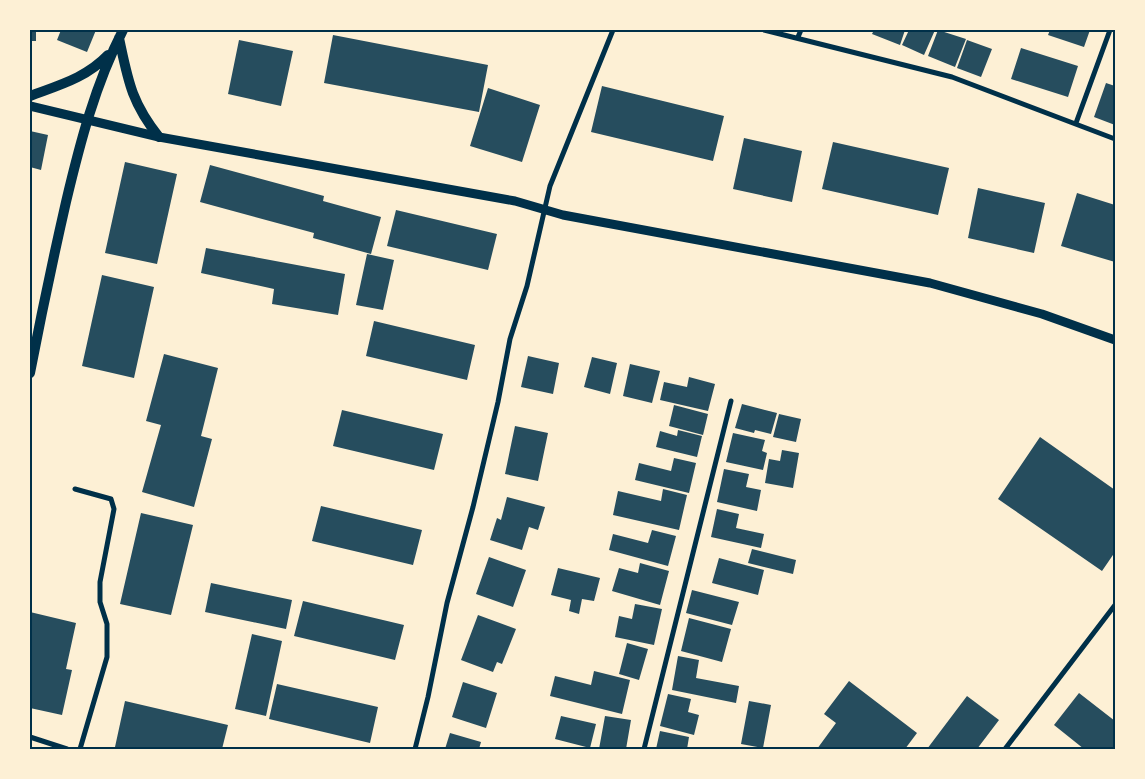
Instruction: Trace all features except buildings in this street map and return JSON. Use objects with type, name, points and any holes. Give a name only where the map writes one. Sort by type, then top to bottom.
[{"type":"main road","points":[[30,373],[56,245],[86,120],[112,51],[121,34]]},
{"type":"main road","points":[[121,34],[131,91],[143,117],[159,136]]},
{"type":"main road","points":[[30,96],[82,77],[95,69],[112,51]]},
{"type":"street","points":[[415,749],[428,697],[447,603],[473,507],[498,402],[510,339],[526,286],[550,186],[613,30]]},
{"type":"street","points":[[764,30],[952,77],[1115,139]]},
{"type":"street","points":[[798,38],[801,30]]},
{"type":"street","points":[[1076,123],[1110,30]]},
{"type":"street","points":[[30,106],[159,136],[515,201],[544,210],[930,283],[1042,314],[1115,340]]},
{"type":"street","points":[[644,749],[731,401]]},
{"type":"street","points":[[76,489],[111,499],[114,508],[100,582],[100,602],[107,624],[107,657],[80,749]]},
{"type":"street","points":[[1005,749],[1115,605]]},
{"type":"street","points":[[30,736],[64,749]]}]
